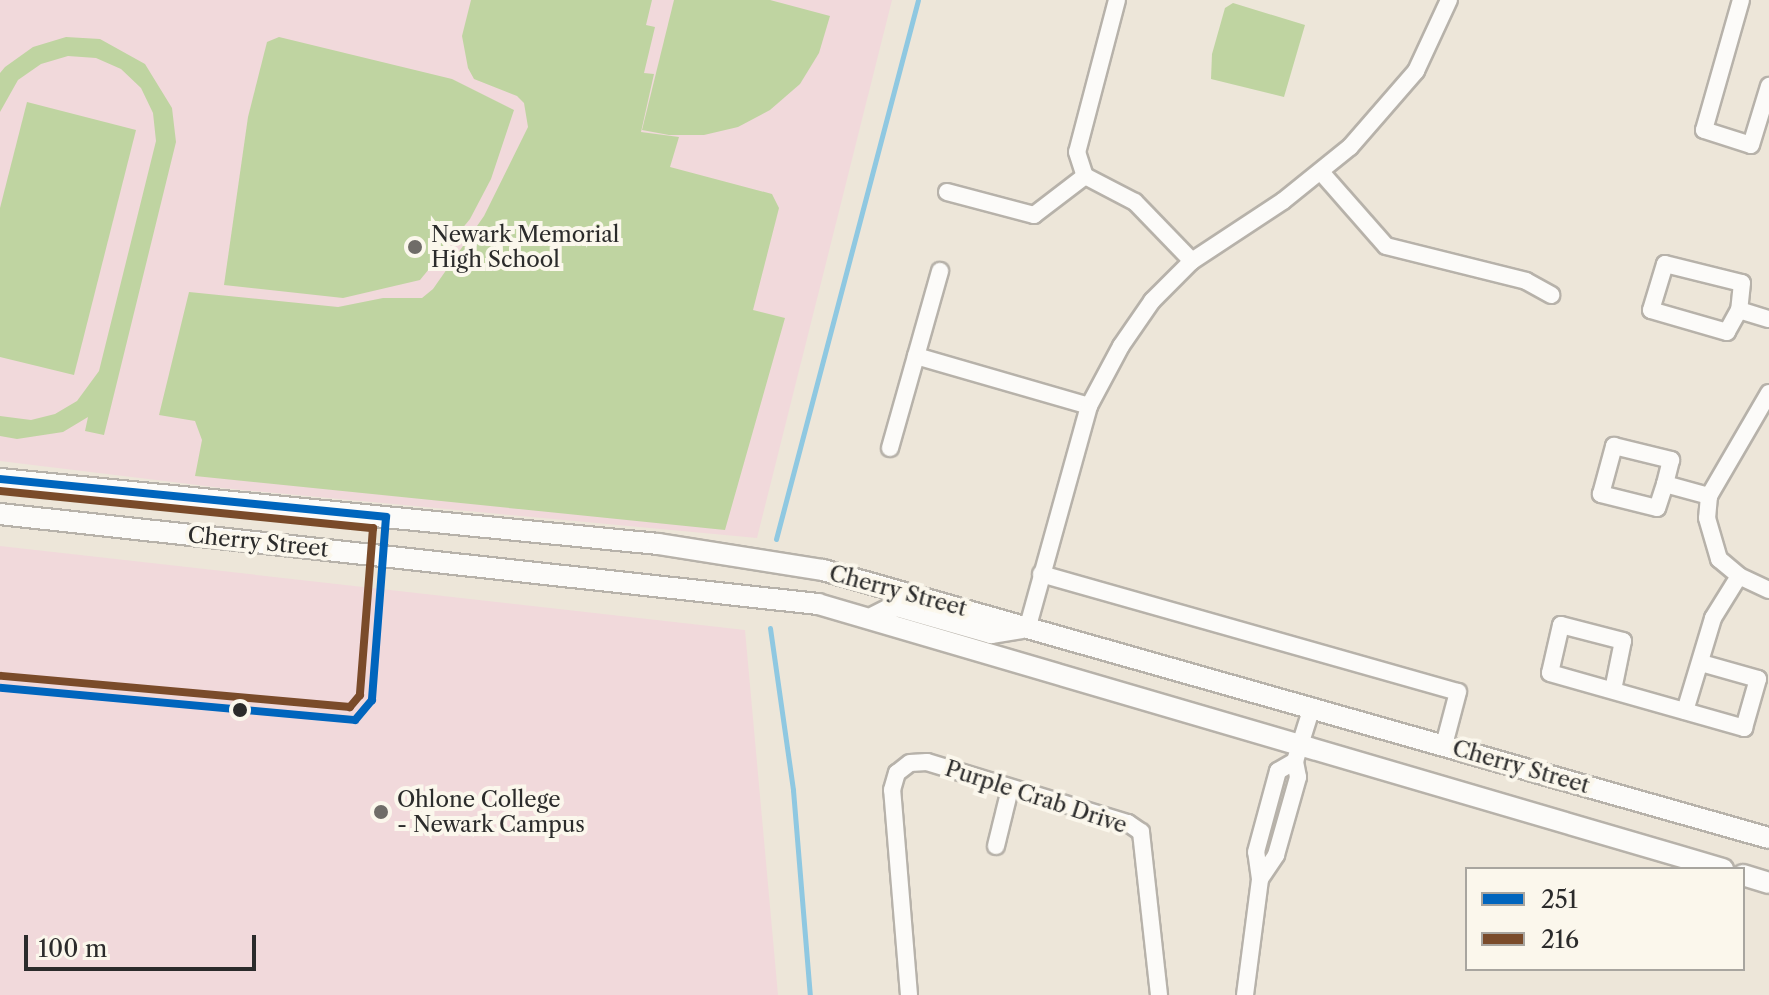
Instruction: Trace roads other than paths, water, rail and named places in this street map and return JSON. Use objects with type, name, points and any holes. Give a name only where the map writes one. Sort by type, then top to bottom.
[{"type":"main road","name":"Cherry Street","points":[[0,479],[766,559],[1028,626],[1769,838]]},
{"type":"main road","name":"Cherry Street","points":[[0,514],[759,594],[874,617],[1298,752],[1716,867]]},
{"type":"main road","points":[[874,617],[896,606],[991,633],[1028,626]]},
{"type":"main road","points":[[1745,876],[1769,883]]},
{"type":"street","points":[[1117,0],[1081,127],[1077,152],[1085,176],[1135,202],[1192,261]]},
{"type":"street","points":[[1741,0],[1704,130],[1751,145],[1768,91]]},
{"type":"street","points":[[1028,626],[1089,406],[1152,301],[1192,261],[1321,172],[1416,71],[1446,1]]},
{"type":"street","points":[[1321,172],[1386,246],[1526,281],[1551,295]]},
{"type":"street","points":[[947,192],[1034,215],[1085,176]]},
{"type":"street","points":[[1665,264],[1742,283],[1739,310],[1727,332],[1651,310],[1665,264]]},
{"type":"street","points":[[890,448],[940,271]]},
{"type":"street","points":[[1739,310],[1769,319]]},
{"type":"street","points":[[916,356],[1089,406]]},
{"type":"street","points":[[1769,396],[1709,496],[1710,537],[1719,559],[1739,576],[1769,590]]},
{"type":"street","points":[[1614,446],[1671,460],[1665,484],[1657,508],[1601,494],[1614,446]]},
{"type":"street","points":[[1665,484],[1709,496]]},
{"type":"street","points":[[1041,574],[1458,692],[1444,745]]},
{"type":"street","points":[[1685,711],[1713,618],[1739,576]]},
{"type":"street","points":[[1613,690],[1623,641],[1561,625],[1550,673],[1744,728],[1758,679],[1701,663]]},
{"type":"street","points":[[1245,995],[1260,879],[1276,855],[1298,777],[1298,752],[1312,707]]},
{"type":"street","name":"Purple Crab Drive","points":[[909,995],[892,790],[897,773],[910,763],[927,762],[1128,823],[1141,832],[1159,995]]},
{"type":"street","points":[[996,846],[1010,789]]},
{"type":"waterway","points":[[776,539],[918,0]]},
{"type":"waterway","points":[[770,628],[793,790],[810,995]]},
{"type":"place","name":"Newark Memorial High School","points":[[415,247]]},
{"type":"place","name":"Ohlone College - Newark Campus","points":[[381,812]]}]
